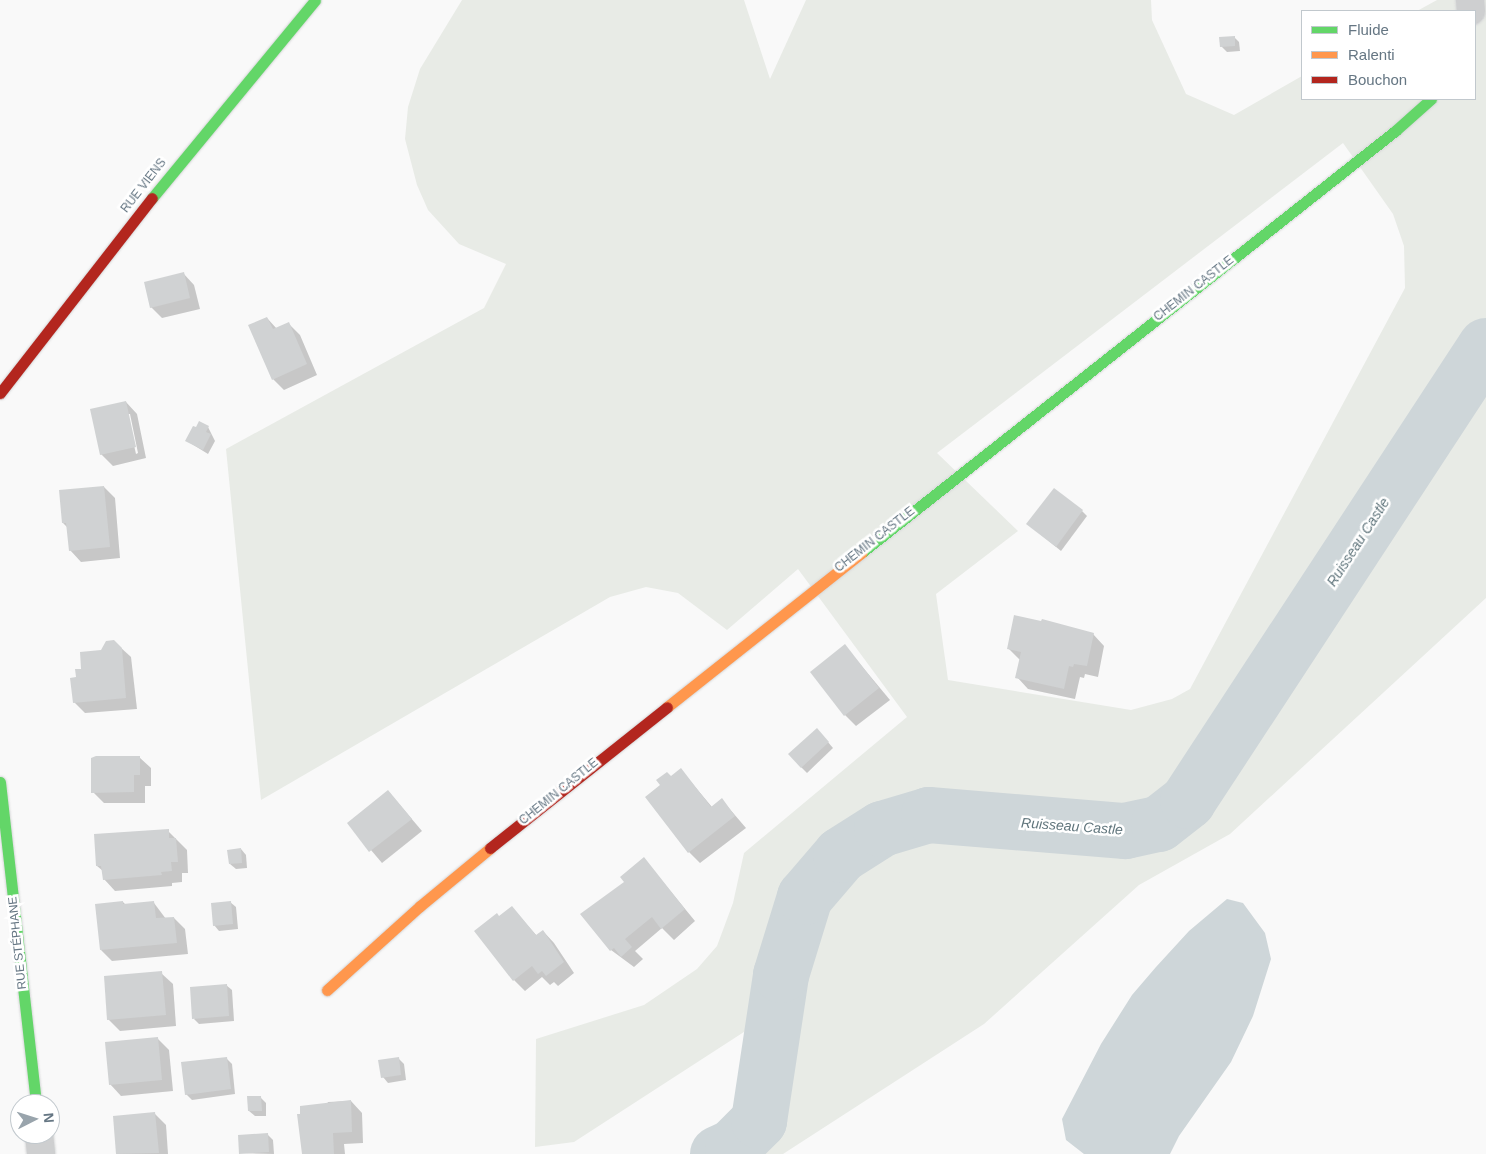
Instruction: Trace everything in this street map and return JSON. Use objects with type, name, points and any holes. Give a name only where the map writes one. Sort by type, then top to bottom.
[{"type":"street","name":"RUE VIENS","points":[[1,389],[195,142],[315,0]]},
{"type":"street","name":"CHEMIN CASTLE","points":[[327,990],[420,906],[563,789],[1395,131],[1430,100]]},
{"type":"street","name":"RUE STÉPHANE","points":[[0,782],[35,1094]]},
{"type":"shaded area","points":[[462,0],[744,0],[770,79],[806,0],[1151,0],[1152,20],[1186,94],[1234,115],[1301,77],[1301,100],[1476,100],[1476,10],[1419,10],[1437,0],[1486,0],[1486,598],[1230,834],[1139,885],[984,1024],[783,1154],[718,1154],[733,1147],[759,1121],[775,1012],[574,1142],[535,1147],[536,1039],[644,1005],[697,969],[717,946],[733,903],[744,853],[907,717],[798,569],[727,630],[678,593],[646,587],[610,597],[261,800],[226,449],[484,308],[506,264],[459,244],[428,210],[417,185],[405,139],[408,107],[420,69]],"holes":[[[1343,143],[1393,214],[1404,246],[1405,288],[1190,689],[1172,699],[1131,710],[948,680],[936,594],[1018,531],[937,453]]]},
{"type":"shaded area","points":[[1227,899],[1243,903],[1265,933],[1271,959],[1253,1016],[1231,1062],[1179,1136],[1170,1154],[1084,1154],[1066,1140],[1062,1119],[1101,1044],[1132,995],[1156,967],[1189,931]]},
{"type":"building","points":[[1235,36],[1235,46],[1220,47],[1219,37]]},
{"type":"building","points":[[184,272],[190,298],[150,308],[144,282]]},
{"type":"building","points":[[267,317],[273,329],[289,322],[307,364],[272,380],[248,325]]},
{"type":"building","points":[[126,401],[136,447],[100,455],[90,409]]},
{"type":"building","points":[[199,421],[209,426],[206,432],[211,434],[203,450],[185,441],[193,426],[196,427]]},
{"type":"building","points":[[104,486],[110,547],[69,551],[66,523],[62,523],[59,490]]},
{"type":"building","points":[[1054,488],[1083,510],[1056,547],[1026,524]]},
{"type":"building","points":[[1014,615],[1041,621],[1042,619],[1094,633],[1087,666],[1074,664],[1073,667],[1069,666],[1064,689],[1015,678],[1021,652],[1007,649]]},
{"type":"building","points":[[114,640],[122,648],[126,698],[73,703],[70,678],[76,677],[75,669],[81,669],[80,652],[101,650],[106,641]]},
{"type":"building","points":[[845,644],[879,688],[844,716],[810,672]]},
{"type":"building","points":[[817,728],[829,742],[801,768],[788,754]]},
{"type":"building","points":[[96,756],[140,756],[140,775],[134,775],[134,792],[91,793],[91,758]]},
{"type":"building","points":[[681,768],[711,807],[722,798],[735,816],[688,853],[645,797],[660,785],[656,780],[667,772],[671,776]]},
{"type":"building","points":[[388,790],[412,819],[369,852],[347,823]]},
{"type":"building","points":[[169,829],[169,838],[176,838],[178,862],[171,862],[172,871],[161,872],[162,875],[103,880],[101,866],[96,866],[94,834]]},
{"type":"building","points":[[241,848],[242,863],[229,864],[227,850]]},
{"type":"building","points":[[644,857],[685,909],[661,929],[652,917],[625,939],[632,947],[621,957],[614,948],[610,951],[580,914],[624,882],[620,877]]},
{"type":"building","points":[[123,901],[123,904],[154,901],[156,918],[174,917],[177,943],[100,950],[95,904]]},
{"type":"building","points":[[231,901],[233,924],[213,926],[211,903]]},
{"type":"building","points":[[512,906],[536,935],[543,930],[564,962],[546,976],[542,971],[538,974],[532,966],[513,981],[474,931],[497,913],[499,916]]},
{"type":"building","points":[[162,971],[166,1015],[107,1020],[104,976]]},
{"type":"building","points":[[227,984],[229,1016],[192,1019],[190,987]]},
{"type":"building","points":[[158,1037],[162,1080],[109,1085],[105,1042]]},
{"type":"building","points":[[227,1057],[231,1089],[185,1095],[181,1062]]},
{"type":"building","points":[[399,1057],[401,1075],[381,1078],[378,1060]]},
{"type":"building","points":[[247,1096],[261,1096],[262,1111],[248,1111]]},
{"type":"building","points":[[351,1100],[352,1132],[333,1133],[334,1154],[302,1154],[297,1114],[300,1114],[300,1106]]},
{"type":"building","points":[[155,1112],[159,1153],[116,1154],[113,1116]]},
{"type":"building","points":[[268,1133],[269,1152],[239,1154],[238,1135]]},
{"type":"waterway","name":"Ruisseau Castle","points":[[718,1154],[733,1147],[759,1121],[781,975],[805,897],[841,855],[882,829],[929,815],[1125,831],[1159,824],[1188,801],[1486,346]]},
{"type":"traffic: fast","points":[[152,198],[315,0]]},
{"type":"traffic: fast","points":[[861,553],[1395,131],[1430,100]]},
{"type":"traffic: fast","points":[[0,782],[35,1094]]},
{"type":"traffic: slow","points":[[667,707],[861,553]]},
{"type":"traffic: slow","points":[[327,990],[420,906],[490,848]]},
{"type":"traffic: jam","points":[[0,393],[152,198]]},
{"type":"traffic: jam","points":[[490,848],[667,707]]}]
